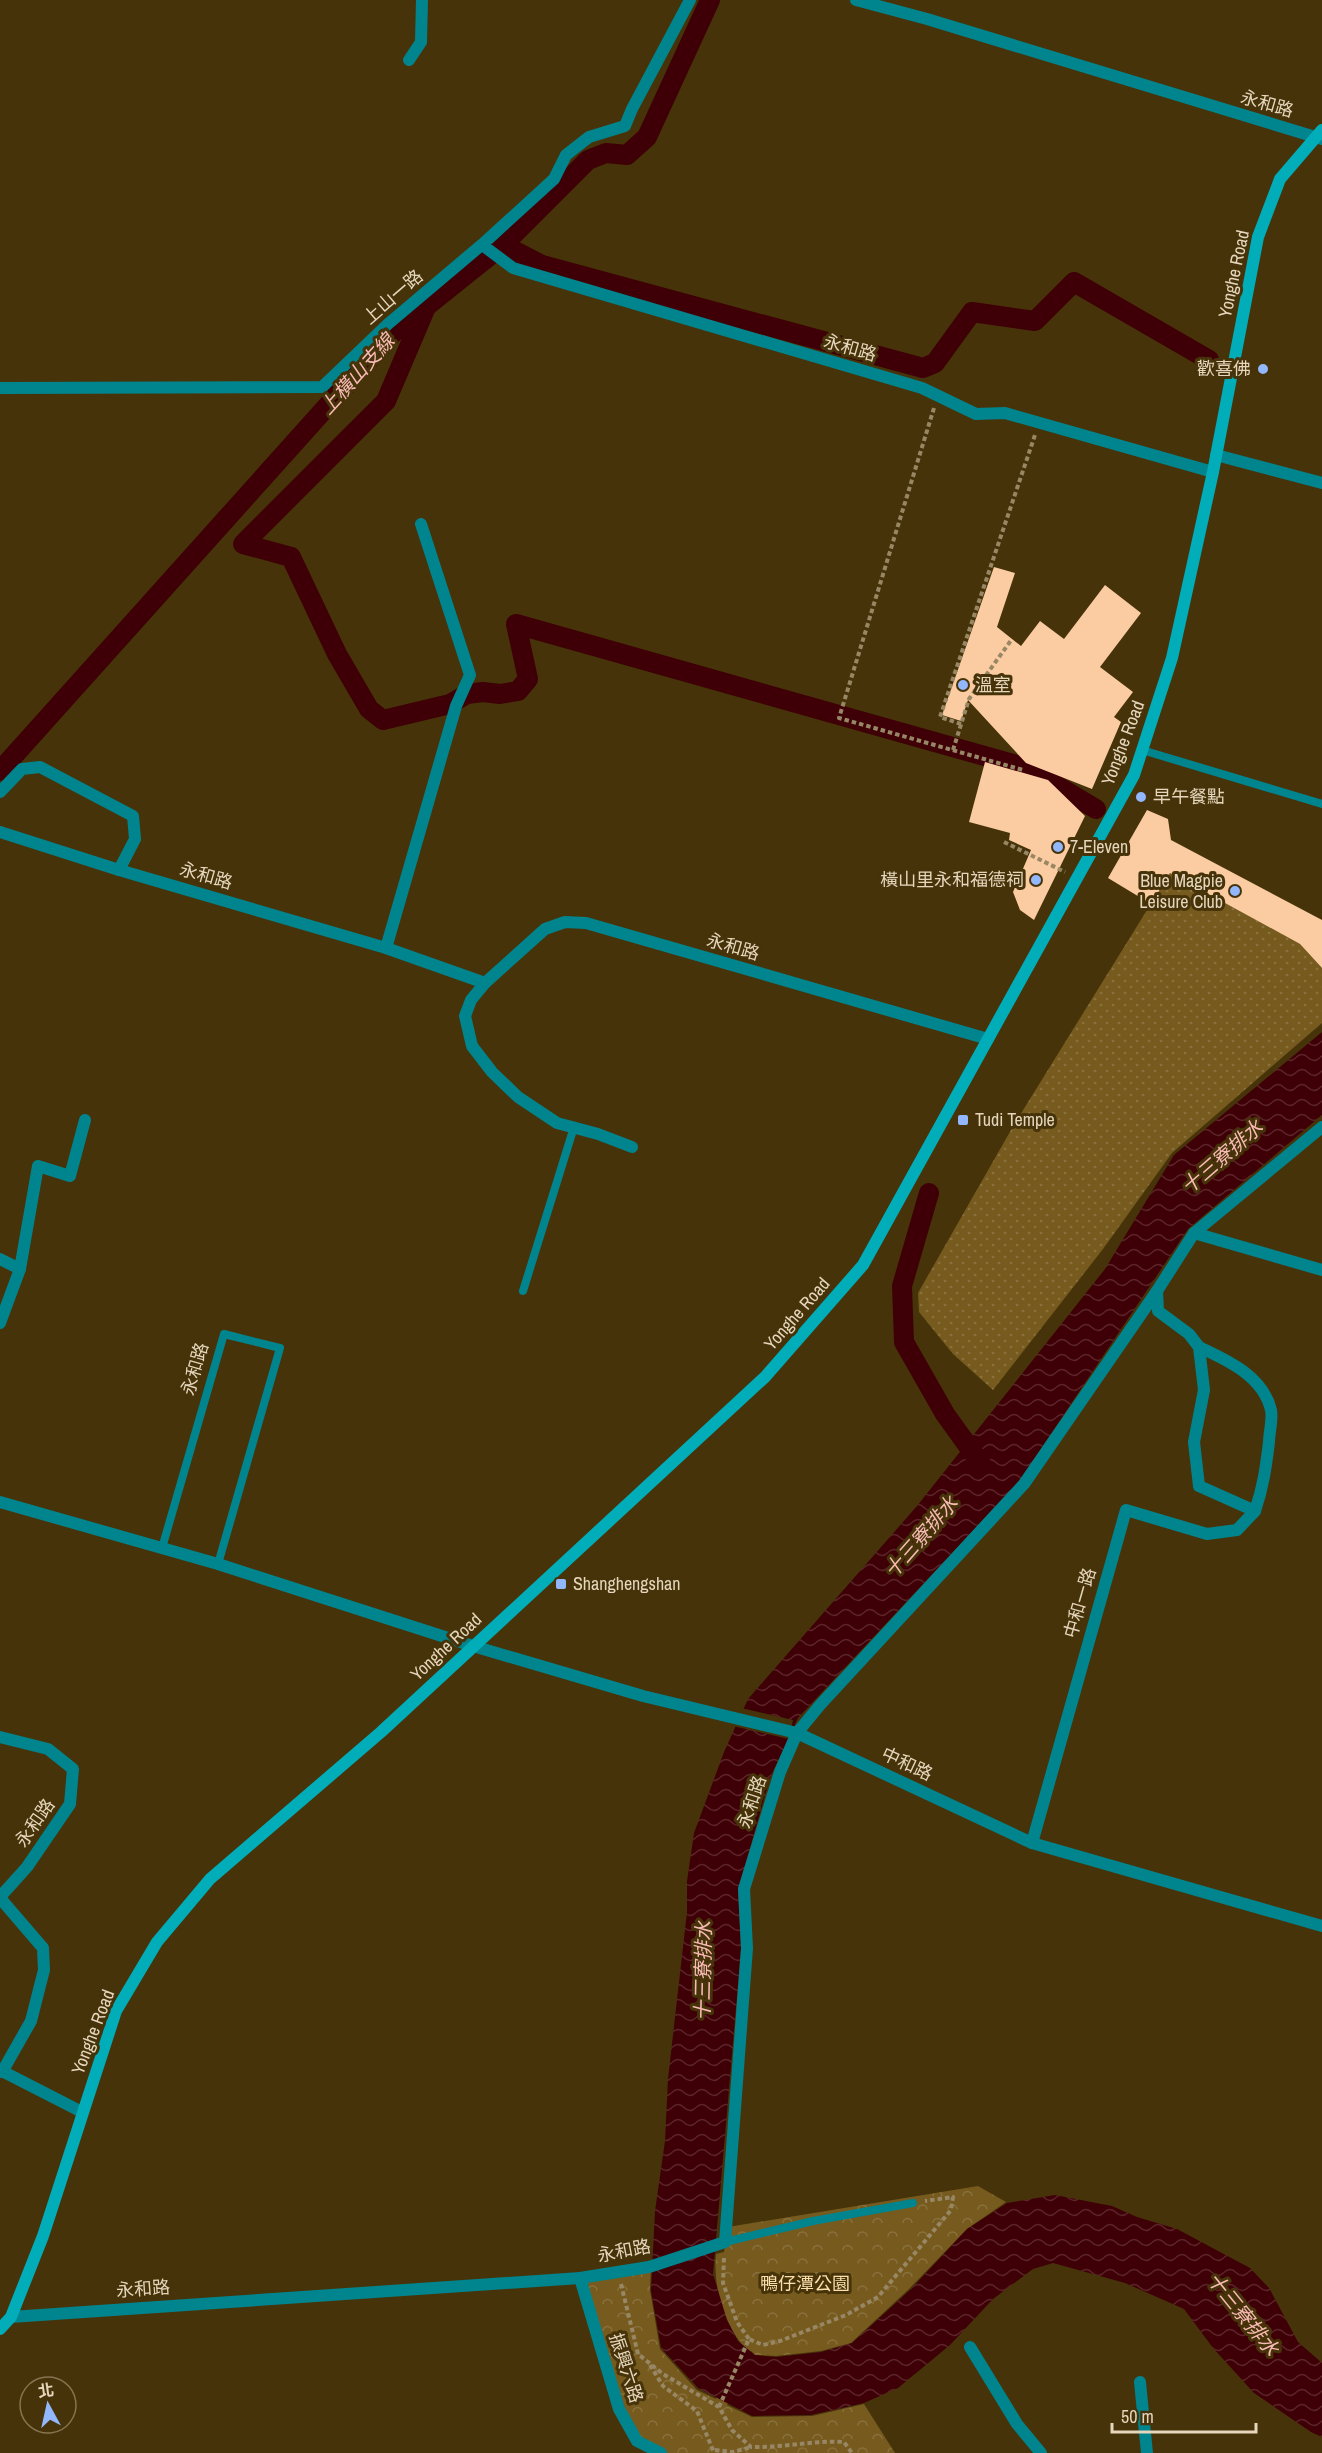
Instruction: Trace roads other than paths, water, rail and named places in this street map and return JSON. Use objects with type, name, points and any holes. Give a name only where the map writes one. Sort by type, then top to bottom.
[{"type":"main road","name":"Yonghe Road","points":[[0,2329],[10,2317],[43,2236],[116,2011],[164,1933],[210,1879],[381,1732],[765,1377],[863,1265],[1134,775],[1172,658],[1213,472],[1258,237],[1280,179],[1319,135]]},
{"type":"street","points":[[409,60],[421,42],[422,0]]},
{"type":"street","name":"上山一路","points":[[0,388],[322,387],[388,324],[486,245],[554,180],[566,155],[589,137],[625,126],[690,0]]},
{"type":"street","name":"永和路","points":[[856,0],[1319,135]]},
{"type":"street","name":"永和路","points":[[486,245],[513,268],[922,388],[976,414],[1005,413],[1213,472]]},
{"type":"street","points":[[1216,455],[1322,483]]},
{"type":"street","points":[[386,948],[456,706],[470,675],[421,524]]},
{"type":"street","points":[[0,792],[22,769],[40,767],[132,816],[135,839],[119,870]]},
{"type":"street","name":"永和路","points":[[0,832],[119,870],[386,948],[485,983]]},
{"type":"street","name":"永和路","points":[[632,1147],[557,1123],[518,1097],[492,1072],[472,1046],[465,1016],[471,1000],[485,983],[545,929],[565,922],[586,923],[988,1039]]},
{"type":"street","points":[[0,1323],[20,1269],[38,1166],[70,1176],[85,1120]]},
{"type":"street","name":"永和路","points":[[10,2317],[580,2278],[649,2267],[724,2242],[747,1948],[744,1889],[794,1732],[1024,1484],[1157,1292],[1194,1233],[1322,1127]]},
{"type":"street","points":[[1194,1233],[1322,1270]]},
{"type":"street","points":[[0,1259],[20,1269]]},
{"type":"street","points":[[1157,1292],[1158,1311],[1189,1334],[1199,1347],[1232,1362],[1264,1392],[1271,1411],[1265,1480],[1256,1511],[1199,1486],[1194,1442],[1204,1390],[1199,1347]]},
{"type":"street","points":[[0,1502],[218,1564],[473,1646]]},
{"type":"street","name":"中和一路","points":[[1032,1843],[1126,1510],[1207,1534],[1237,1530],[1256,1511]]},
{"type":"street","name":"中和路","points":[[473,1646],[643,1695],[794,1732],[1032,1843],[1322,1926]]},
{"type":"street","name":"永和路","points":[[0,1737],[48,1749],[73,1769],[70,1804],[27,1867],[0,1897],[43,1948],[44,1970],[31,2021],[1,2071],[82,2112]]},
{"type":"street","name":"振興六路","points":[[580,2278],[619,2409],[637,2441],[661,2453]]},
{"type":"street","points":[[970,2347],[1017,2424],[1041,2453]]},
{"type":"street","points":[[1140,2382],[1147,2453]]},
{"type":"lane","points":[[1142,750],[1322,804]]},
{"type":"lane","points":[[523,1291],[574,1127]]},
{"type":"lane","name":"永和路","points":[[162,1548],[224,1334],[280,1348],[218,1564]]},
{"type":"lane","points":[[724,2242],[813,2221],[913,2203]]},
{"type":"water","name":"十三寮排水","points":[[1322,1032],[1322,1115],[1188,1229],[1020,1480],[798,1718],[770,1778],[738,1890],[741,1950],[713,2274],[727,2320],[738,2341],[755,2355],[776,2357],[821,2352],[852,2343],[911,2289],[967,2229],[1007,2203],[1055,2195],[1112,2206],[1137,2217],[1177,2229],[1250,2268],[1269,2288],[1298,2342],[1322,2363],[1322,2437],[1254,2393],[1213,2348],[1184,2309],[1125,2283],[1053,2263],[1033,2269],[993,2299],[950,2345],[898,2388],[864,2403],[811,2415],[752,2416],[698,2388],[661,2348],[651,2291],[655,2211],[665,2141],[668,2079],[687,1912],[687,1881],[694,1833],[724,1752],[748,1699],[917,1506],[1105,1269],[1174,1155]]},
{"type":"waterway","name":"上橫山支線","points":[[0,771],[392,334],[503,245],[588,160],[606,153],[627,155],[647,137],[710,0]]},
{"type":"waterway","points":[[503,245],[542,265],[923,368],[935,363],[972,312],[1035,321],[1074,282],[1209,360]]},
{"type":"waterway","points":[[426,307],[386,401],[243,544],[291,557],[337,654],[369,709],[383,720],[450,704],[467,694],[483,692],[500,694],[518,691],[528,679],[516,624],[1027,768],[1096,809]]},
{"type":"waterway","points":[[929,1193],[902,1286],[904,1342],[945,1414],[981,1464]]},
{"type":"place","name":"歡喜佛","points":[[1263,369]]},
{"type":"place","name":"溫室","points":[[963,685]]},
{"type":"place","name":"早午餐點","points":[[1141,797]]},
{"type":"place","name":"7-Eleven","points":[[1058,847]]},
{"type":"place","name":"橫山里永和福德祠","points":[[1036,880]]},
{"type":"place","name":"Blue Magpie Leisure Club","points":[[1235,891]]},
{"type":"place","name":"Tudi Temple","points":[[963,1120]]},
{"type":"place","name":"Shanghengshan","points":[[561,1584]]},
{"type":"park label","name":"鴨仔潭公園","points":[[805,2284]]}]
